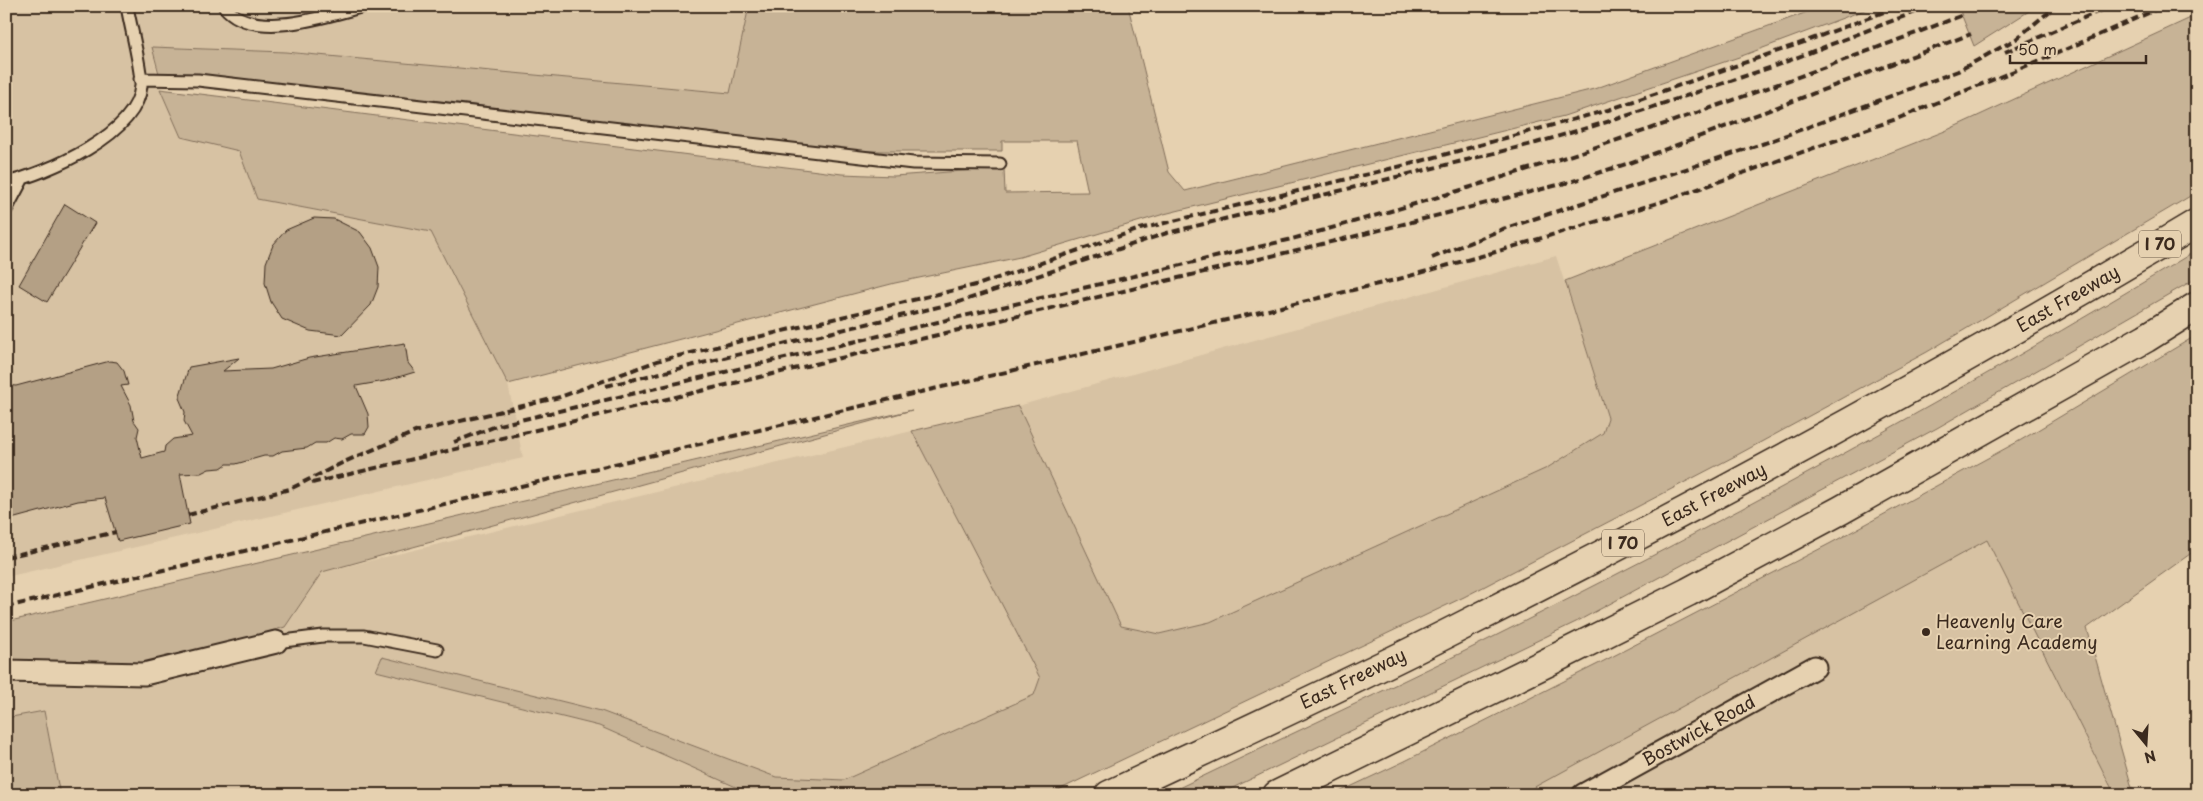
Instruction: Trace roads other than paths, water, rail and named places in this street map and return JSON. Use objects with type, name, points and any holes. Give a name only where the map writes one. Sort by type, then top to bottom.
[{"type":"highway","name":"East Freeway","points":[[1109,795],[1464,625],[1729,488],[1927,380],[2197,223]]},
{"type":"highway","points":[[1277,795],[1546,664],[1781,542],[2146,338],[2197,306]]},
{"type":"street","points":[[6,671],[144,674],[276,642]]},
{"type":"street","name":"Bostwick Road","points":[[1582,795],[1815,667]]},
{"type":"lane","points":[[6,183],[22,180],[66,161],[101,140],[125,120],[137,102],[141,85],[127,6]]},
{"type":"lane","points":[[224,6],[232,16],[254,24],[286,24],[364,6]]},
{"type":"lane","points":[[140,79],[198,80],[913,163],[1000,164]]},
{"type":"lane","points":[[6,210],[22,180]]},
{"type":"lane","points":[[276,642],[323,636],[364,636],[436,650]]},
{"type":"railway","points":[[188,515],[290,489],[344,462],[415,432],[560,397],[657,361],[980,284],[1140,229],[1410,164],[1608,110],[1804,42],[1900,6]]},
{"type":"railway","points":[[606,386],[959,302],[1167,233],[1536,143],[1617,119],[1772,67],[1931,6]]},
{"type":"railway","points":[[1432,258],[1503,229],[1765,143],[1958,71],[2016,39],[2056,6]]},
{"type":"railway","points":[[2005,52],[2111,6]]},
{"type":"railway","points":[[6,607],[1395,280],[1492,253],[1661,202],[1899,118],[2053,55],[2164,6]]},
{"type":"railway","points":[[454,442],[499,425],[1292,239],[1377,215],[1630,136],[1797,77],[1963,15]]},
{"type":"railway","points":[[312,483],[1356,236],[1570,182],[1629,163],[1971,34]]},
{"type":"railway","points":[[6,557],[116,532]]},
{"type":"place","name":"Heavenly Care Learning Academy","points":[[1926,632]]}]
